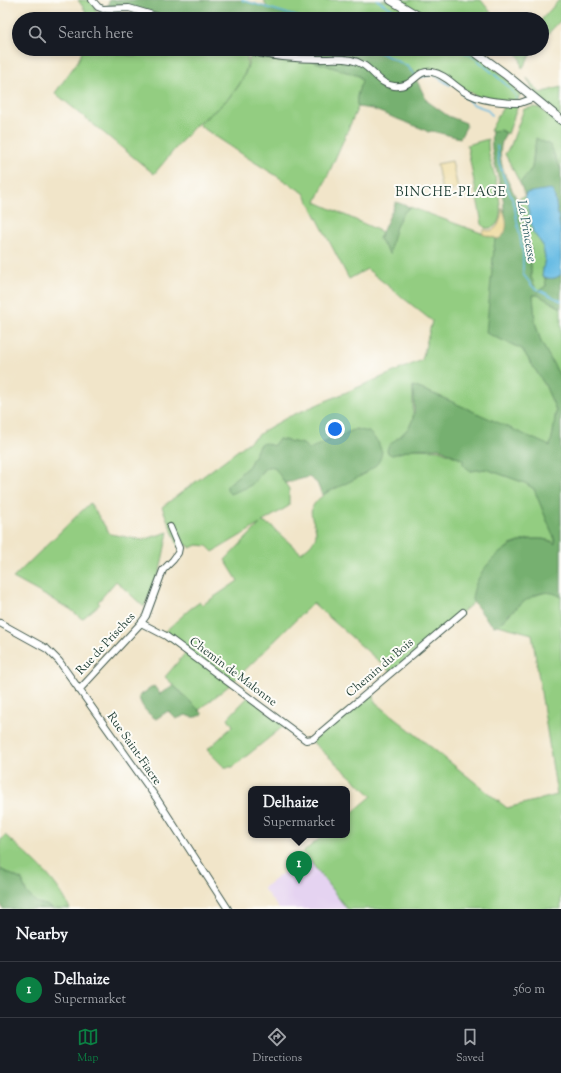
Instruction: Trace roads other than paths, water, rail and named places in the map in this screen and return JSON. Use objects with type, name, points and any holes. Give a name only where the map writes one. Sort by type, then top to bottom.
[{"type":"street","points":[[92,0],[98,7],[103,9],[129,8],[142,12]]},
{"type":"street","points":[[392,0],[412,12]]},
{"type":"street","points":[[279,56],[356,61],[369,68],[382,82],[393,86],[407,84],[425,72],[436,73],[464,91],[480,98],[515,103],[534,98]]},
{"type":"street","points":[[481,56],[561,120]]},
{"type":"street","name":"Rue de Prisches","points":[[79,690],[146,616],[163,570],[178,553],[179,548],[170,527]]},
{"type":"street","name":"Chemin du Bois","points":[[310,740],[464,612]]},
{"type":"street","name":"Rue Saint-Fiacre","points":[[0,623],[47,649],[58,661],[157,799],[228,909]]},
{"type":"street","name":"Chemin de Malonne","points":[[141,623],[166,636],[306,740],[310,740]]},
{"type":"water","points":[[550,189],[555,198],[561,233],[561,274],[557,277],[547,278],[542,276],[545,257],[542,244],[533,232],[525,196],[526,193]]},
{"type":"waterway","name":"La Princesse","points":[[242,0],[282,12]]},
{"type":"waterway","points":[[377,0],[397,12]]},
{"type":"waterway","name":"La Princesse","points":[[387,56],[407,66],[415,75]]},
{"type":"waterway","points":[[472,56],[507,86],[517,99]]},
{"type":"waterway","name":"La Princesse","points":[[421,77],[431,75]]},
{"type":"waterway","name":"La Princesse","points":[[434,75],[450,85]]},
{"type":"waterway","name":"La Princesse","points":[[461,93],[472,104],[486,109],[492,115]]},
{"type":"waterway","name":"La Princesse","points":[[497,146],[499,163],[515,210],[523,253],[523,274],[533,287],[561,301]]},
{"type":"place","name":"Delhaize","points":[[299,884]]},
{"type":"district","name":"BINCHE-PLAGE","points":[[451,193]]}]
